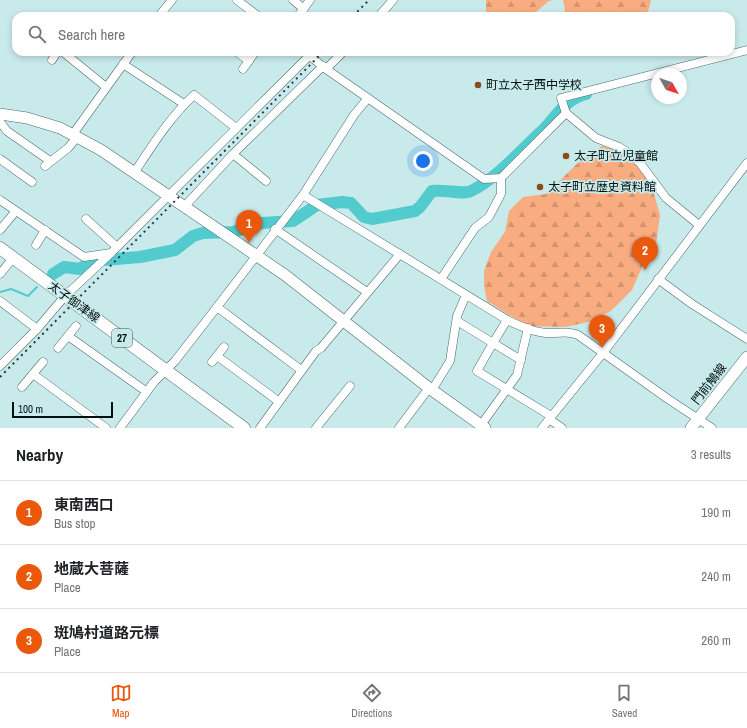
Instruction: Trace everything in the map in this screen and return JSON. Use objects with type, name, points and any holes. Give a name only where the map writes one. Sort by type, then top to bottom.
[{"type":"main road","name":"太子御津線","points":[[0,248],[244,428]]},
{"type":"street","points":[[163,12],[172,0]]},
{"type":"street","points":[[237,0],[253,12]]},
{"type":"street","points":[[293,0],[304,9]]},
{"type":"street","points":[[301,12],[310,0]]},
{"type":"street","points":[[382,12],[393,0]]},
{"type":"street","points":[[735,53],[747,50]]},
{"type":"street","points":[[52,60],[54,56]]},
{"type":"street","points":[[68,56],[106,87]]},
{"type":"street","points":[[0,122],[7,131],[48,164],[68,148],[106,87],[129,56]]},
{"type":"street","points":[[242,56],[249,61]]},
{"type":"street","points":[[243,69],[252,56]]},
{"type":"street","points":[[0,366],[37,329],[66,296],[114,250],[306,56]]},
{"type":"street","points":[[310,56],[484,179],[501,178],[566,113]]},
{"type":"street","points":[[184,207],[233,154],[324,67],[338,56]]},
{"type":"street","points":[[699,225],[666,198],[640,163],[629,153],[620,146],[596,138],[566,113],[561,98],[724,56]]},
{"type":"street","points":[[123,64],[184,104]]},
{"type":"street","points":[[134,173],[184,104],[194,95],[236,128]]},
{"type":"street","points":[[120,428],[165,369],[175,361],[217,308],[256,254],[303,194],[354,115],[368,98]]},
{"type":"street","points":[[0,114],[44,122],[76,135],[256,254],[430,389],[483,426],[516,375],[528,328]]},
{"type":"street","points":[[233,154],[266,181]]},
{"type":"street","points":[[0,159],[32,182]]},
{"type":"street","points":[[542,428],[602,353],[747,163]]},
{"type":"street","points":[[441,279],[474,228],[489,217],[501,194],[501,178]]},
{"type":"street","points":[[303,194],[507,320],[528,328],[552,333],[571,332],[578,334],[602,353],[712,428]]},
{"type":"street","points":[[0,200],[15,212],[45,230],[84,257],[114,250]]},
{"type":"street","points":[[0,230],[15,212]]},
{"type":"street","points":[[86,219],[114,250]]},
{"type":"street","points":[[275,229],[367,292]]},
{"type":"street","points":[[36,245],[45,230]]},
{"type":"street","points":[[260,428],[301,370],[400,254]]},
{"type":"street","points":[[0,274],[13,258]]},
{"type":"street","points":[[658,280],[692,304],[747,339]]},
{"type":"street","points":[[399,428],[450,361],[457,321],[466,295]]},
{"type":"street","points":[[0,301],[37,329]]},
{"type":"street","points":[[217,308],[301,370]]},
{"type":"street","points":[[507,320],[477,371],[507,389],[550,418],[562,428]]},
{"type":"street","points":[[457,321],[521,360]]},
{"type":"street","points":[[58,348],[76,326]]},
{"type":"street","points":[[68,336],[147,392]]},
{"type":"street","points":[[224,347],[214,359],[278,401]]},
{"type":"street","name":"門前鵤線","points":[[691,428],[747,356]]},
{"type":"street","points":[[22,388],[43,362]]},
{"type":"street","points":[[33,374],[106,428]]},
{"type":"street","points":[[316,428],[350,386]]},
{"type":"green space","points":[[486,0],[553,0],[549,1],[536,12],[486,11]]},
{"type":"green space","points":[[563,0],[651,0],[648,12],[565,12]]},
{"type":"green space","points":[[602,146],[625,153],[651,183],[660,215],[656,245],[643,265],[632,290],[612,310],[593,321],[565,327],[527,326],[487,301],[484,286],[484,271],[491,252],[505,232],[509,211],[523,197],[546,194],[581,160]]},
{"type":"waterway","points":[[53,274],[64,267],[80,269],[91,261],[140,257],[175,250],[193,236],[203,233],[233,232],[262,223],[293,221],[317,205],[342,202],[351,203],[364,217],[372,219],[415,211],[420,207],[432,191],[468,192],[480,186],[490,179],[542,131],[561,109],[572,100],[586,94]]},
{"type":"waterway","points":[[0,292],[11,289],[28,296],[37,287]]},
{"type":"railway","points":[[357,12],[369,0]]},
{"type":"railway","points":[[0,377],[319,56]]},
{"type":"place","name":"町立太子西中学校","points":[[478,85]]},
{"type":"place","name":"太子町立児童館","points":[[566,156]]},
{"type":"place","name":"太子町立歴史資料館","points":[[540,187]]},
{"type":"place","name":"東南西口","points":[[249,243]]},
{"type":"place","name":"地蔵大菩薩","points":[[645,270]]},
{"type":"place","name":"斑鳩村道路元標","points":[[602,348]]}]
